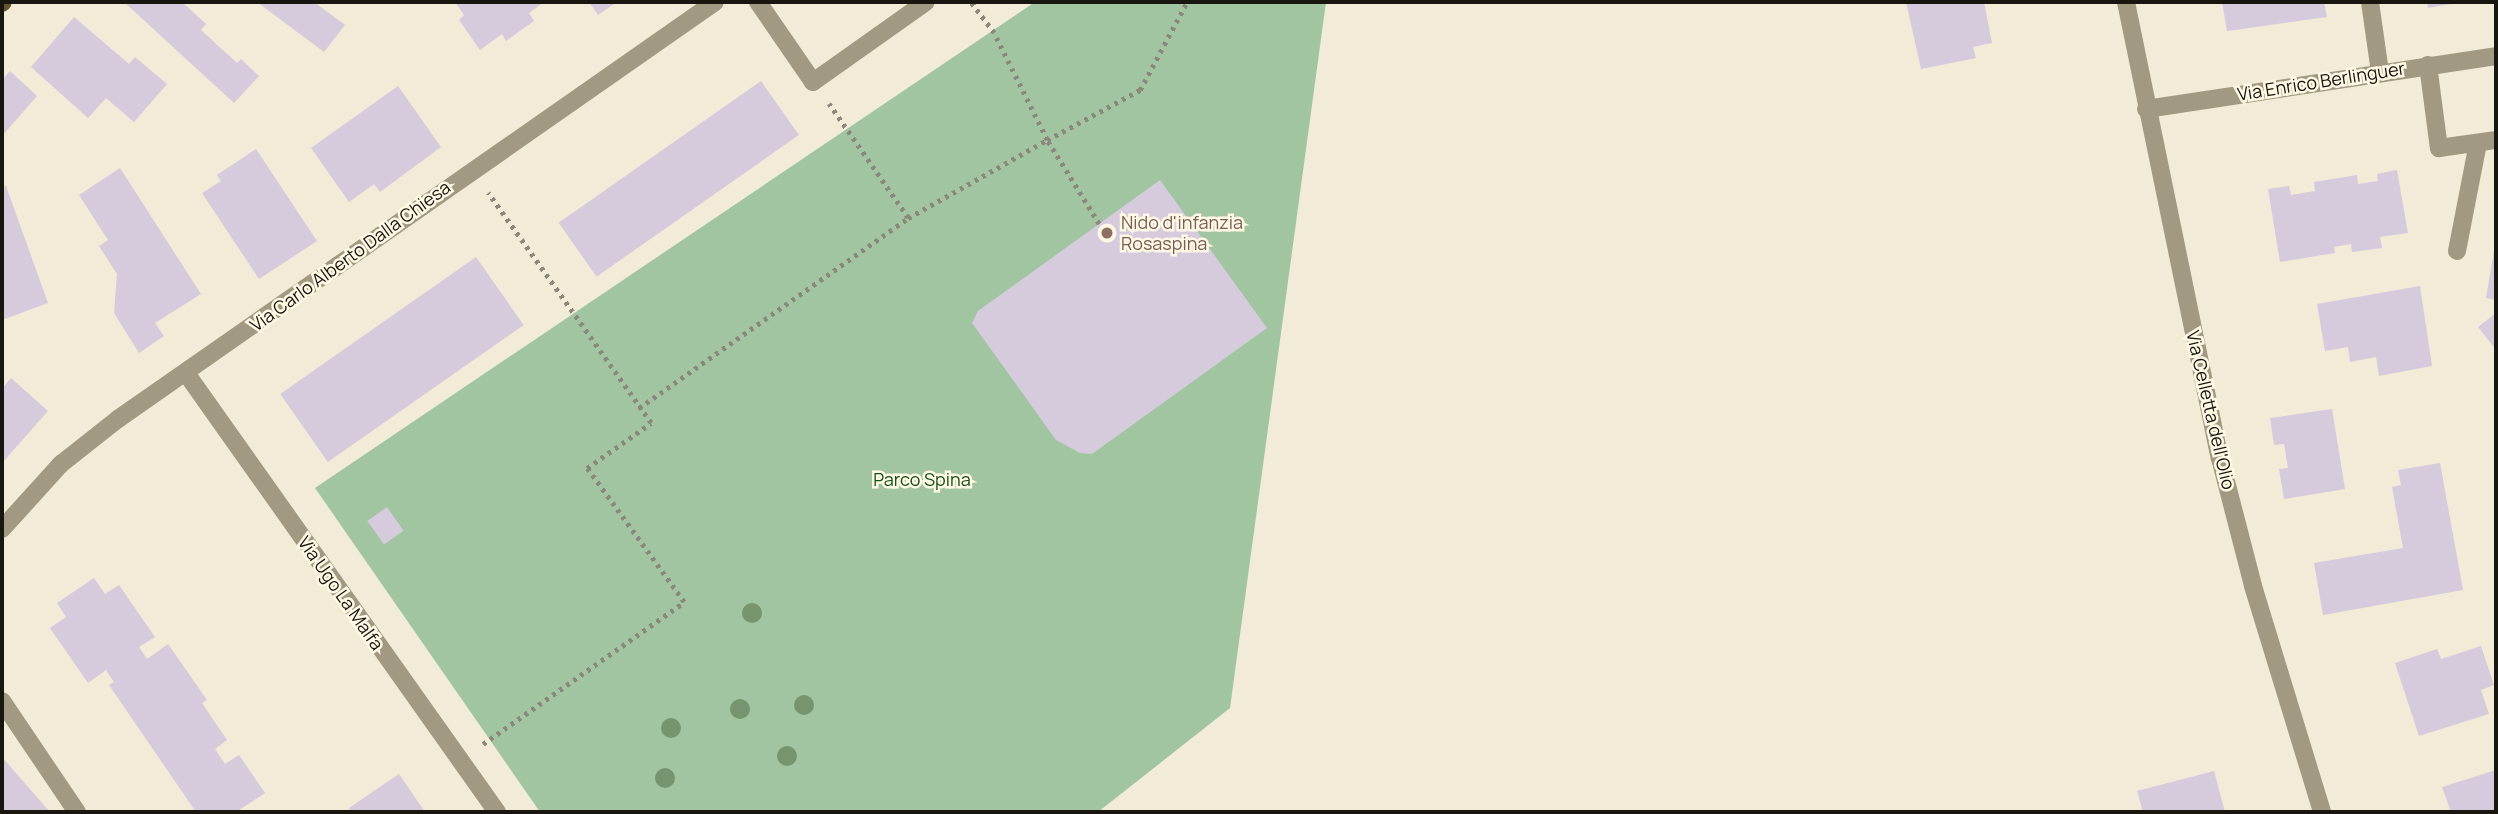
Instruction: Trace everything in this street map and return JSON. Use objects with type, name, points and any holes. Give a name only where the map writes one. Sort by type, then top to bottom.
[{"type":"street","name":"Via Carlo Alberto Dalla Chiesa","points":[[2,529],[61,464],[471,169],[715,2]]},
{"type":"street","points":[[758,2],[813,82],[926,2]]},
{"type":"street","name":"Via Celletta dell'Olio","points":[[2126,2],[2220,458],[2253,586],[2322,812]]},
{"type":"street","points":[[2370,2],[2380,72]]},
{"type":"street","name":"Via Enrico Berlinguer","points":[[2146,109],[2496,56]]},
{"type":"street","points":[[2428,65],[2440,148],[2496,140]]},
{"type":"street","points":[[2457,251],[2477,142]]},
{"type":"street","name":"Via Ugo La Malfa","points":[[186,373],[496,812]]},
{"type":"street","points":[[2,701],[76,812]]},
{"type":"path","points":[[971,2],[993,33],[1047,140],[1099,224]]},
{"type":"path","points":[[639,408],[908,218],[1140,90],[1187,2]]},
{"type":"path","points":[[813,82],[908,218]]},
{"type":"path","points":[[460,760],[684,602],[587,468],[652,423],[471,169]]},
{"type":"green space","name":"Parco Spina","points":[[1035,2],[1326,2],[1230,708],[1098,812],[540,812],[315,488]]},
{"type":"building","points":[[124,2],[182,2],[206,24],[201,30],[237,63],[241,59],[259,76],[234,103]]},
{"type":"building","points":[[257,2],[314,2],[345,25],[324,52]]},
{"type":"building","points":[[455,2],[544,2],[529,13],[534,21],[506,41],[502,34],[480,50],[459,20],[464,15]]},
{"type":"building","points":[[589,2],[617,2],[598,15]]},
{"type":"building","points":[[1906,2],[1984,2],[1992,43],[1973,47],[1976,58],[1921,69]]},
{"type":"building","points":[[2222,2],[2324,2],[2327,17],[2227,31]]},
{"type":"building","points":[[2427,2],[2457,2],[2457,3],[2428,8]]},
{"type":"building","points":[[74,17],[129,64],[135,57],[167,84],[134,122],[106,98],[88,118],[31,67]]},
{"type":"building","points":[[10,71],[37,96],[2,136],[2,80]]},
{"type":"building","points":[[761,81],[799,135],[597,277],[559,223]]},
{"type":"building","points":[[398,86],[441,147],[380,192],[374,184],[349,202],[311,148]]},
{"type":"building","points":[[256,149],[317,241],[259,279],[202,193],[221,181],[217,175]]},
{"type":"building","points":[[120,168],[201,294],[155,323],[164,336],[139,353],[114,313],[117,274],[99,246],[108,240],[79,195]]},
{"type":"building","points":[[2397,170],[2408,233],[2380,237],[2382,248],[2352,252],[2351,244],[2334,247],[2335,253],[2280,262],[2268,189],[2289,186],[2291,195],[2315,191],[2314,182],[2357,175],[2358,184],[2378,181],[2377,174]]},
{"type":"building","points":[[1160,180],[1267,328],[1092,454],[1080,453],[1056,440],[972,323],[978,311]]},
{"type":"building","points":[[6,186],[48,303],[2,320],[2,187]]},
{"type":"building","points":[[2496,245],[2496,300],[2486,298]]},
{"type":"building","points":[[476,257],[524,325],[328,462],[280,394]]},
{"type":"building","points":[[2420,286],[2432,366],[2379,376],[2376,357],[2350,362],[2348,347],[2325,351],[2317,304]]},
{"type":"building","points":[[2496,313],[2496,350],[2478,327]]},
{"type":"building","points":[[11,378],[48,411],[2,463],[2,389]]},
{"type":"building","points":[[2332,409],[2345,489],[2284,499],[2279,469],[2288,468],[2284,444],[2274,445],[2270,418]]},
{"type":"building","points":[[2440,463],[2463,590],[2323,615],[2314,563],[2403,548],[2392,487],[2401,485],[2398,470]]},
{"type":"building","points":[[387,507],[404,531],[384,545],[367,521]]},
{"type":"building","points":[[94,578],[105,594],[119,585],[155,637],[139,647],[147,659],[168,644],[207,700],[202,703],[227,740],[215,749],[225,764],[239,755],[265,793],[236,812],[196,812],[109,685],[114,682],[106,670],[88,683],[50,628],[66,617],[57,603]]},
{"type":"building","points":[[2481,646],[2494,685],[2481,690],[2489,714],[2419,736],[2395,663],[2437,649],[2441,659]]},
{"type":"building","points":[[2,757],[42,803],[50,812],[2,812]]},
{"type":"building","points":[[2496,770],[2496,812],[2451,812],[2442,787]]},
{"type":"building","points":[[2214,771],[2225,812],[2143,812],[2137,791]]},
{"type":"building","points":[[399,774],[425,812],[351,812],[349,808]]},
{"type":"place","name":"Nido d'infanzia Rosaspina","points":[[1107,233]]}]
